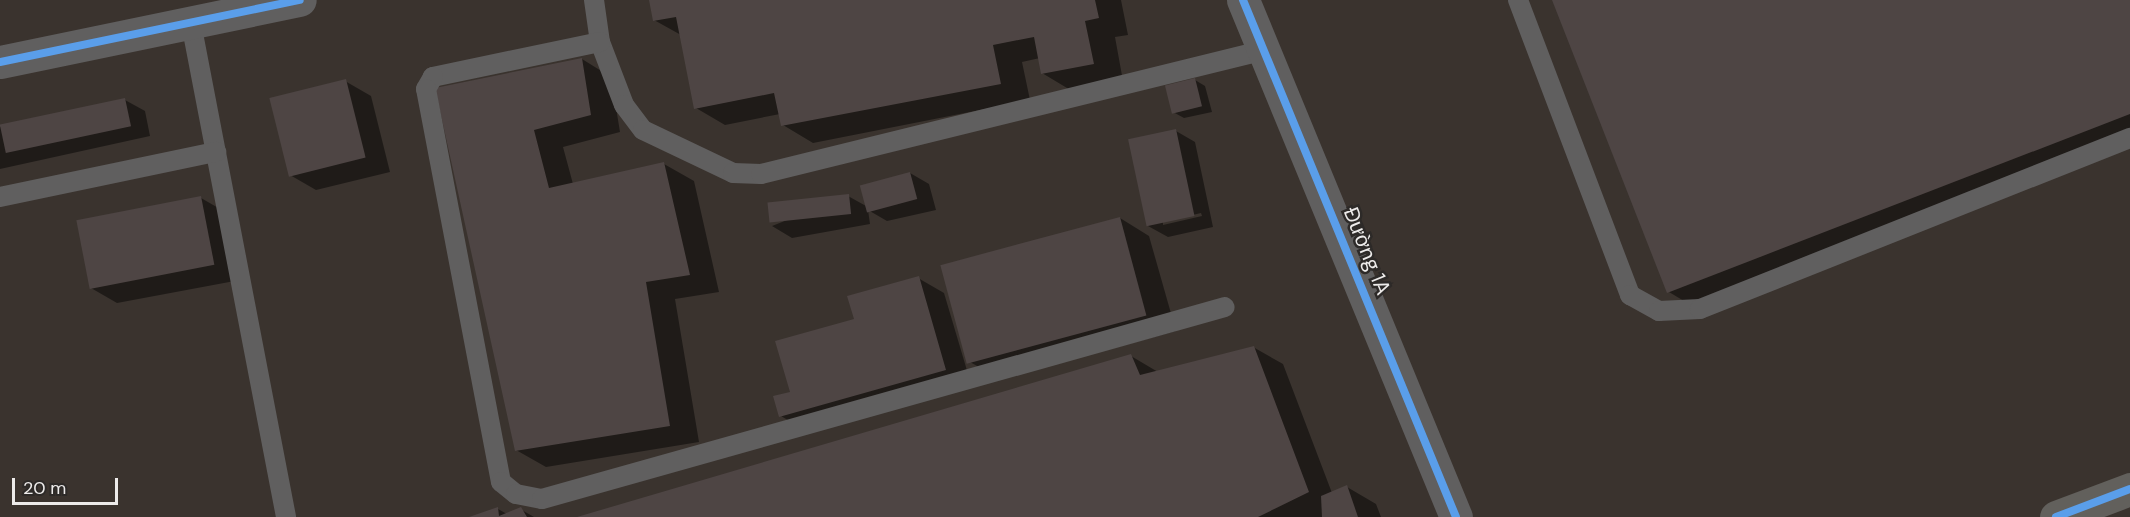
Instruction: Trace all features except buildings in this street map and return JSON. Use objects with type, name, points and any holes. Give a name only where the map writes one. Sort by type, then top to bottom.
[{"type":"street","points":[[0,62],[300,0]]},
{"type":"street","name":"Đường 1A","points":[[1243,0],[1456,517]]},
{"type":"street","points":[[2056,517],[2130,489]]},
{"type":"lane","points":[[594,0],[600,42],[624,105],[643,130],[723,169],[760,174],[1265,50]]},
{"type":"lane","points":[[1518,0],[1630,295],[1659,311],[1700,309],[2130,138]]},
{"type":"lane","points":[[191,23],[286,517]]},
{"type":"lane","points":[[600,42],[433,77],[426,89],[501,482],[516,494],[542,499],[1225,307]]},
{"type":"lane","points":[[0,197],[216,153]]},
{"type":"shaded area","points":[[0,0],[2130,0],[2130,517],[0,517]]},
{"type":"cycle path","points":[[0,62],[300,0]]},
{"type":"cycle path","points":[[1243,0],[1456,517]]},
{"type":"cycle path","points":[[2056,517],[2130,489]]}]
